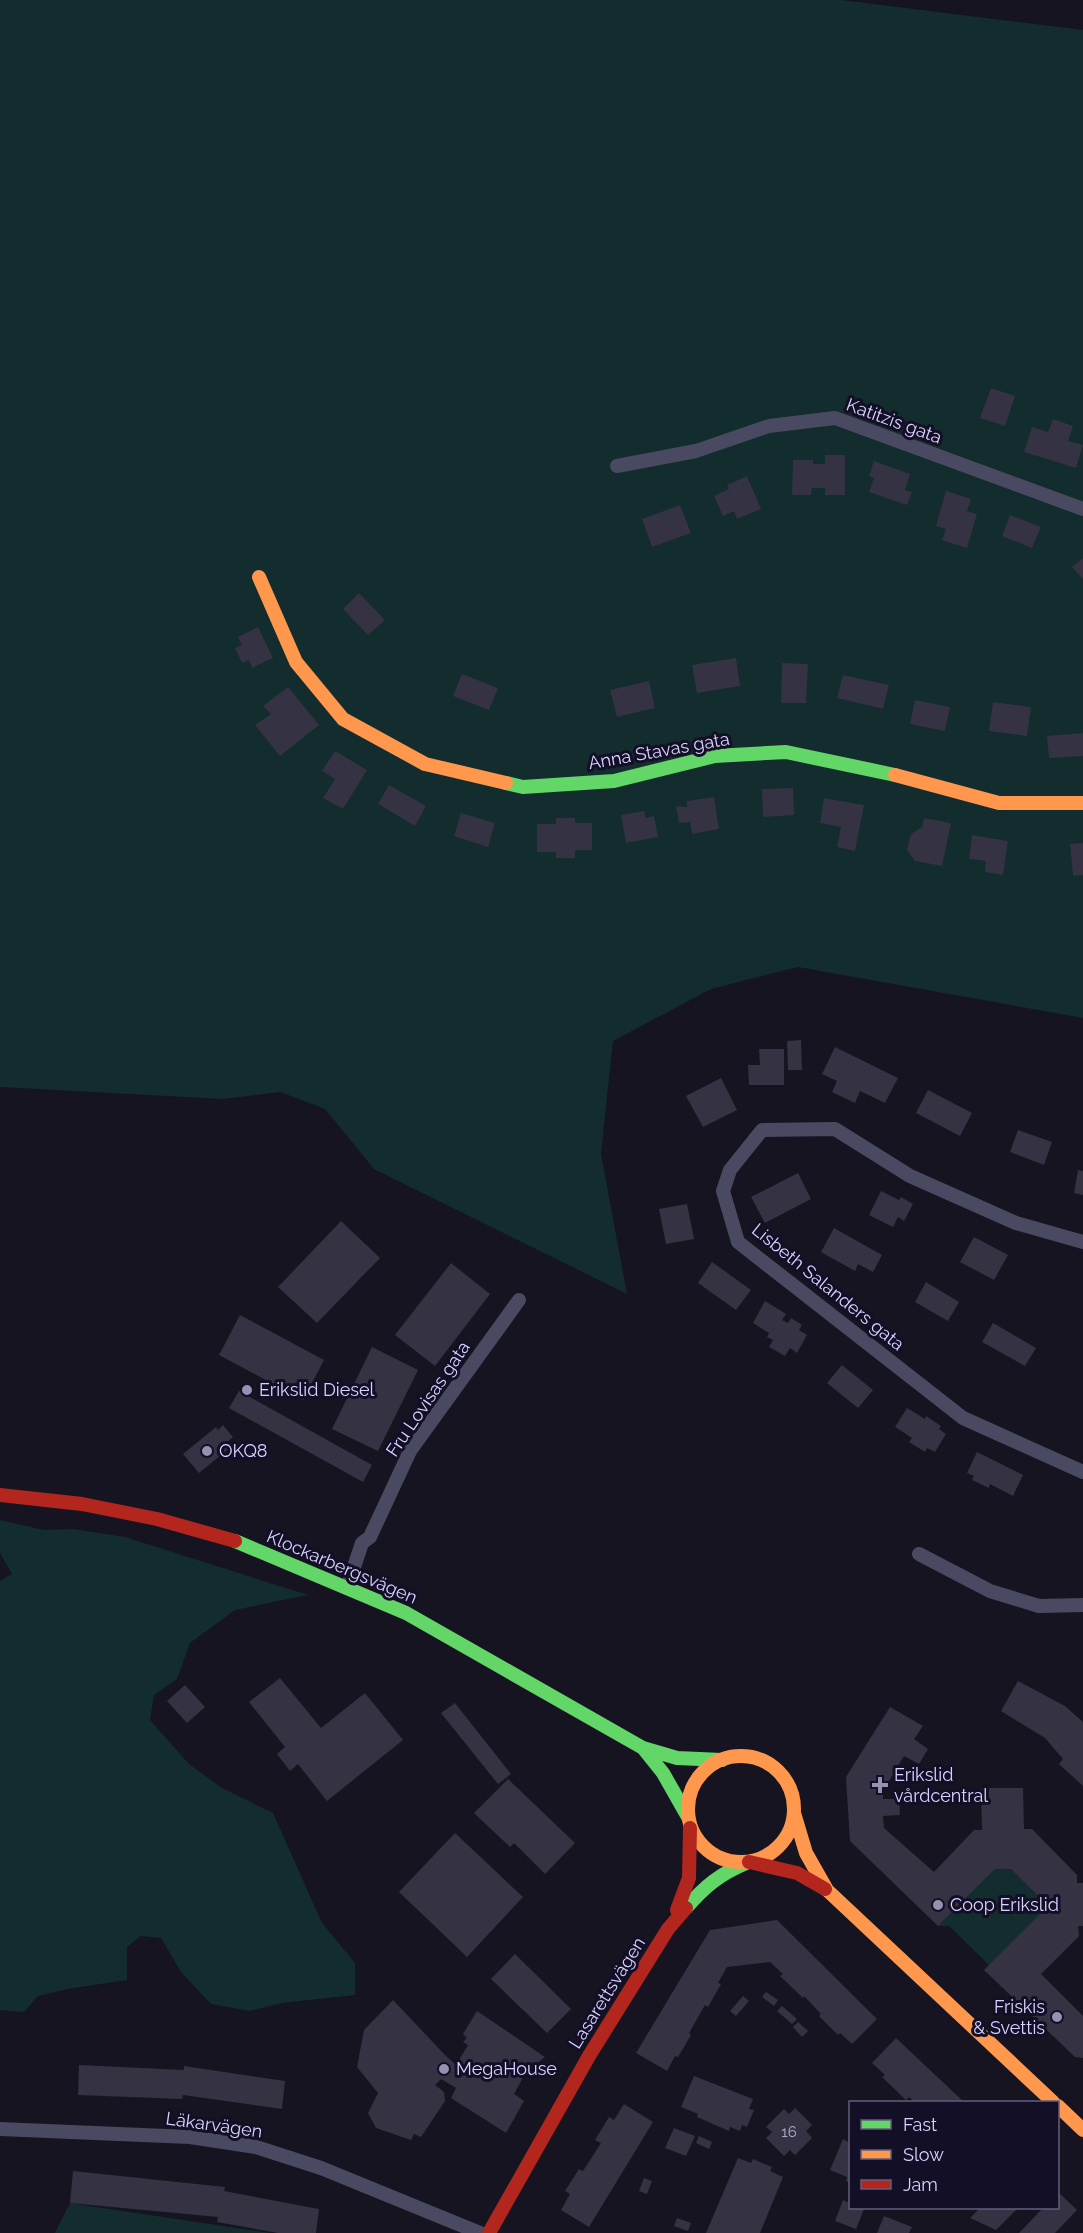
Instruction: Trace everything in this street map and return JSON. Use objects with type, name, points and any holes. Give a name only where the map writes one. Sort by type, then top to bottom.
[{"type":"main road","name":"Anna Stavas gata","points":[[259,577],[296,662],[343,719],[425,764],[523,787],[614,781],[715,756],[786,753],[863,767],[999,803],[1083,803]]},
{"type":"main road","name":"Klockarbergsvägen","points":[[0,1495],[82,1504],[157,1519],[241,1543],[406,1613],[643,1748],[677,1758],[722,1760]]},
{"type":"main road","name":"Klockarbergsvägen","points":[[643,1748],[663,1773],[688,1820]]},
{"type":"main road","points":[[827,1890],[797,1873],[748,1862],[732,1862],[714,1856],[699,1843],[688,1820],[691,1791],[698,1778],[710,1766],[722,1760],[744,1756],[763,1761],[773,1767],[790,1788],[798,1834],[808,1861],[827,1890],[1051,2101]]},
{"type":"main road","points":[[748,1862],[767,1856],[781,1845],[789,1833],[794,1813]]},
{"type":"main road","name":"Lasarettsvägen","points":[[668,1929],[689,1878],[691,1844],[688,1820]]},
{"type":"main road","name":"Lasarettsvägen","points":[[489,2233],[589,2056],[668,1929],[703,1888],[727,1871],[748,1862]]},
{"type":"main road","points":[[1059,2107],[1083,2130]]},
{"type":"street","name":"Katitzis gata","points":[[617,466],[696,451],[769,426],[835,418],[1083,509]]},
{"type":"street","name":"Lisbeth Salanders gata","points":[[1083,1242],[1016,1222],[910,1176],[835,1129],[762,1130],[730,1170],[723,1191],[738,1242],[953,1411],[963,1418],[1083,1472]]},
{"type":"street","name":"Fru Lovisas gata","points":[[347,1588],[362,1543],[370,1537],[410,1451],[519,1300]]},
{"type":"street","points":[[919,1554],[990,1591],[1039,1606],[1083,1605]]},
{"type":"street","name":"Läkarvägen","points":[[0,2129],[190,2137],[256,2146],[321,2168],[480,2233]]},
{"type":"green space","points":[[0,0],[841,0],[1083,30],[1083,1018],[798,967],[711,989],[613,1041],[601,1154],[627,1294],[374,1169],[325,1109],[280,1092],[223,1099],[0,1087]]},
{"type":"green space","points":[[0,1520],[44,1530],[73,1529],[125,1537],[308,1595],[235,1610],[190,1643],[177,1679],[154,1695],[150,1720],[189,1764],[222,1788],[273,1813],[322,1923],[355,1963],[355,1995],[282,2003],[250,2011],[211,2004],[181,1972],[161,1938],[141,1936],[127,1947],[127,1980],[38,1996],[24,2012],[0,2010],[0,1581],[12,1574],[0,1553]]},
{"type":"green space","points":[[995,1869],[1011,1869],[1040,1898],[1041,1913],[988,1968],[988,1964],[949,1926],[938,1926]]},
{"type":"green space","points":[[70,2203],[270,2233],[55,2233]]},
{"type":"building","points":[[991,388],[1015,396],[1005,426],[980,418]]},
{"type":"building","points":[[1053,419],[1073,426],[1068,441],[1083,445],[1076,468],[1024,452],[1032,427],[1048,432]]},
{"type":"building","points":[[825,455],[845,455],[845,495],[825,495],[825,488],[812,488],[811,495],[792,495],[793,460],[813,460],[813,464],[825,464]]},
{"type":"building","points":[[874,461],[910,474],[905,490],[912,492],[907,505],[869,492],[874,478],[869,476]]},
{"type":"building","points":[[747,476],[761,509],[737,519],[734,511],[723,516],[714,496],[729,489],[727,485]]},
{"type":"building","points":[[946,491],[971,499],[967,511],[977,514],[967,548],[942,540],[946,529],[936,526]]},
{"type":"building","points":[[680,505],[691,533],[652,547],[642,519]]},
{"type":"building","points":[[1010,515],[1041,527],[1032,548],[1002,536]]},
{"type":"building","points":[[1083,558],[1083,579],[1072,567]]},
{"type":"building","points":[[359,593],[385,620],[368,635],[343,609]]},
{"type":"building","points":[[258,627],[273,658],[252,668],[249,660],[242,663],[235,648],[242,645],[238,637]]},
{"type":"building","points":[[736,658],[740,686],[697,693],[692,665]]},
{"type":"building","points":[[782,663],[808,664],[806,703],[781,703]]},
{"type":"building","points":[[462,674],[498,688],[489,710],[453,696]]},
{"type":"building","points":[[843,675],[889,685],[883,709],[837,698]]},
{"type":"building","points":[[649,681],[655,708],[617,717],[610,690]]},
{"type":"building","points":[[288,687],[319,725],[280,756],[255,725],[271,714],[263,706]]},
{"type":"building","points":[[915,700],[950,707],[945,731],[910,724]]},
{"type":"building","points":[[993,702],[1031,707],[1027,736],[989,731]]},
{"type":"building","points":[[1083,733],[1083,756],[1049,758],[1047,736]]},
{"type":"building","points":[[335,751],[367,770],[343,809],[323,798],[335,779],[322,771]]},
{"type":"building","points":[[389,785],[426,806],[415,826],[378,804]]},
{"type":"building","points":[[793,788],[794,815],[763,817],[762,789]]},
{"type":"building","points":[[714,797],[719,829],[692,834],[690,822],[679,823],[676,806],[687,807],[687,801]]},
{"type":"building","points":[[824,798],[864,805],[855,851],[837,847],[841,827],[820,823]]},
{"type":"building","points":[[644,811],[646,818],[654,816],[658,837],[626,843],[621,815]]},
{"type":"building","points":[[461,813],[495,823],[488,847],[454,836]]},
{"type":"building","points":[[556,818],[575,818],[575,823],[592,823],[592,850],[575,850],[575,858],[556,858],[556,852],[537,852],[537,824],[556,824]]},
{"type":"building","points":[[924,818],[951,823],[942,866],[915,861],[907,850],[911,834],[922,827]]},
{"type":"building","points":[[972,835],[1008,841],[1003,875],[985,872],[986,861],[969,859]]},
{"type":"building","points":[[1083,843],[1083,875],[1073,876],[1070,844]]},
{"type":"building","points":[[801,1040],[802,1070],[788,1070],[787,1041]]},
{"type":"building","points":[[835,1047],[898,1078],[885,1103],[860,1091],[855,1103],[832,1092],[837,1081],[822,1074]]},
{"type":"building","points":[[759,1049],[784,1049],[784,1085],[749,1085],[748,1065],[760,1065]]},
{"type":"building","points":[[721,1078],[737,1110],[703,1127],[686,1096]]},
{"type":"building","points":[[928,1090],[972,1113],[960,1136],[916,1113]]},
{"type":"building","points":[[1018,1130],[1052,1142],[1044,1165],[1010,1152]]},
{"type":"building","points":[[1078,1170],[1083,1171],[1083,1195],[1074,1193]]},
{"type":"building","points":[[798,1173],[811,1199],[765,1223],[751,1197]]},
{"type":"building","points":[[881,1191],[899,1200],[901,1197],[913,1204],[904,1221],[898,1217],[893,1227],[869,1215]]},
{"type":"building","points":[[687,1204],[694,1239],[666,1244],[659,1209]]},
{"type":"building","points":[[341,1221],[380,1258],[317,1323],[278,1287]]},
{"type":"building","points":[[834,1228],[882,1255],[873,1272],[858,1264],[855,1271],[821,1252]]},
{"type":"building","points":[[974,1237],[1008,1255],[994,1280],[960,1262]]},
{"type":"building","points":[[712,1262],[751,1290],[736,1310],[698,1283]]},
{"type":"building","points":[[451,1263],[490,1294],[435,1366],[395,1335]]},
{"type":"building","points":[[926,1282],[959,1302],[948,1321],[915,1302]]},
{"type":"building","points":[[765,1301],[786,1314],[782,1320],[788,1323],[791,1318],[802,1325],[799,1330],[807,1335],[797,1353],[790,1348],[785,1356],[769,1347],[773,1340],[767,1337],[769,1333],[753,1323]]},
{"type":"building","points":[[240,1315],[324,1360],[303,1400],[219,1355]]},
{"type":"building","points":[[993,1323],[1036,1348],[1025,1366],[982,1342]]},
{"type":"building","points":[[372,1347],[418,1370],[378,1451],[332,1429]]},
{"type":"building","points":[[842,1365],[873,1390],[858,1408],[827,1383]]},
{"type":"building","points":[[239,1391],[372,1465],[363,1482],[229,1408]]},
{"type":"building","points":[[907,1408],[925,1419],[926,1416],[941,1426],[939,1429],[946,1434],[935,1452],[927,1448],[925,1452],[909,1442],[912,1438],[895,1427]]},
{"type":"building","name":"OKQ8","points":[[223,1425],[233,1437],[227,1442],[231,1447],[199,1473],[183,1454],[216,1427],[218,1430]]},
{"type":"building","points":[[977,1452],[1023,1475],[1013,1496],[990,1484],[989,1488],[972,1480],[974,1476],[967,1473]]},
{"type":"building","points":[[280,1678],[321,1728],[365,1693],[403,1740],[327,1801],[298,1764],[290,1771],[277,1754],[285,1747],[249,1702]]},
{"type":"building","points":[[1018,1681],[1065,1706],[1083,1722],[1083,1786],[1059,1764],[1063,1759],[1045,1738],[1001,1711]]},
{"type":"building","points":[[185,1685],[205,1707],[187,1723],[167,1701]]},
{"type":"building","points":[[455,1703],[511,1774],[498,1784],[441,1713]]},
{"type":"building","points":[[890,1707],[923,1726],[914,1739],[928,1749],[919,1764],[904,1756],[883,1791],[883,1799],[899,1799],[900,1815],[883,1816],[884,1828],[934,1872],[974,1830],[982,1830],[981,1788],[1023,1788],[1024,1829],[1032,1829],[1077,1875],[1077,1883],[1083,1883],[1083,1926],[1078,1926],[1079,1936],[1041,1974],[1083,2016],[1083,2058],[1075,2057],[984,1970],[1041,1913],[1040,1898],[1011,1869],[995,1869],[938,1926],[850,1841],[846,1777]]},
{"type":"building","points":[[508,1779],[575,1843],[545,1874],[514,1843],[510,1847],[474,1813]]},
{"type":"building","points":[[455,1833],[523,1897],[467,1957],[399,1892]]},
{"type":"building","points":[[777,1920],[877,2019],[852,2044],[840,2033],[838,2035],[819,2016],[821,2014],[780,1976],[783,1974],[770,1962],[727,1967],[718,1983],[721,1984],[708,2007],[705,2005],[689,2033],[691,2035],[667,2071],[636,2053],[710,1930]]},
{"type":"building","points":[[515,1954],[571,2009],[547,2033],[491,1979]]},
{"type":"building","points":[[766,1992],[778,2000],[774,2006],[762,1997]]},
{"type":"building","points":[[743,1996],[749,2001],[736,2016],[730,2011]]},
{"type":"building","name":"MegaHouse","points":[[393,2000],[456,2065],[468,2045],[463,2042],[467,2038],[463,2034],[477,2011],[545,2057],[526,2072],[514,2094],[524,2101],[506,2133],[451,2098],[456,2088],[441,2079],[435,2085],[444,2092],[445,2101],[421,2137],[414,2134],[411,2140],[376,2128],[368,2113],[378,2093],[357,2067],[364,2030]]},
{"type":"building","points":[[782,2006],[797,2019],[792,2024],[777,2011]]},
{"type":"building","points":[[798,2022],[808,2031],[802,2037],[793,2027]]},
{"type":"building","points":[[896,2038],[963,2101],[914,2101],[909,2097],[906,2100],[882,2077],[885,2075],[872,2063]]},
{"type":"building","points":[[79,2065],[184,2070],[184,2066],[285,2081],[282,2109],[183,2095],[182,2099],[78,2095]]},
{"type":"building","points":[[694,2076],[753,2099],[749,2109],[754,2110],[747,2127],[742,2125],[740,2131],[730,2127],[729,2131],[681,2107]]},
{"type":"building","points":[[624,2104],[653,2122],[589,2227],[561,2210],[570,2194],[565,2191],[579,2169],[583,2171],[601,2143],[595,2140],[609,2117],[614,2120]]},
{"type":"building","points":[[795,2108],[812,2125],[806,2131],[812,2138],[795,2155],[790,2150],[784,2156],[766,2138],[772,2132],[766,2127],[784,2109],[789,2114]]},
{"type":"building","points":[[674,2128],[695,2136],[686,2156],[665,2148]]},
{"type":"building","points":[[699,2136],[712,2142],[709,2149],[696,2143]]},
{"type":"building","points":[[843,2139],[849,2142],[849,2182],[846,2181],[847,2177],[830,2170]]},
{"type":"building","points":[[738,2158],[751,2163],[753,2159],[772,2167],[770,2171],[783,2177],[760,2233],[706,2233]]},
{"type":"building","points":[[73,2171],[225,2187],[224,2191],[319,2209],[316,2233],[278,2233],[217,2222],[218,2217],[70,2203]]},
{"type":"building","points":[[644,2178],[652,2181],[647,2194],[639,2191]]},
{"type":"building","points":[[1059,2193],[1077,2210],[1055,2233],[1019,2233],[1042,2209],[1059,2209]]},
{"type":"building","points":[[843,2200],[849,2203],[849,2209],[864,2209],[856,2229],[835,2221]]},
{"type":"building","points":[[979,2209],[1017,2209],[996,2230],[970,2218]]},
{"type":"building","points":[[884,2216],[912,2227],[909,2233],[877,2233]]},
{"type":"building","points":[[677,2218],[691,2223],[688,2231],[674,2226]]},
{"type":"traffic: fast","points":[[506,783],[523,787],[614,781],[715,756],[786,752],[895,775]]},
{"type":"traffic: fast","points":[[235,1541],[406,1613],[643,1748],[677,1758],[722,1760]]},
{"type":"traffic: fast","points":[[643,1748],[663,1773],[688,1817]]},
{"type":"traffic: fast","points":[[686,1908],[713,1881],[746,1863]]},
{"type":"traffic: slow","points":[[259,577],[296,662],[343,719],[425,764],[506,783]]},
{"type":"traffic: slow","points":[[895,775],[999,803],[1083,803]]},
{"type":"traffic: slow","points":[[741,1756],[761,1760],[779,1771],[790,1789],[794,1809],[790,1829],[779,1847],[761,1858],[741,1862],[721,1858],[703,1847],[692,1829],[688,1809],[692,1789],[703,1771],[721,1760],[741,1756]]},
{"type":"traffic: slow","points":[[794,1813],[806,1853],[827,1890],[1052,2101]]},
{"type":"traffic: slow","points":[[1059,2107],[1083,2130]]},
{"type":"traffic: jam","points":[[0,1495],[82,1504],[157,1519],[235,1541]]},
{"type":"traffic: jam","points":[[677,1910],[689,1878],[690,1828]]},
{"type":"traffic: jam","points":[[749,1862],[797,1873],[825,1889]]},
{"type":"traffic: jam","points":[[489,2233],[589,2056],[668,1929],[686,1908]]},
{"type":"place","name":"Erikslid Diesel","points":[[247,1390]]},
{"type":"place","name":"OKQ8","points":[[207,1451]]},
{"type":"place","name":"Erikslid vårdcentral","points":[[880,1785]]},
{"type":"place","name":"Coop Erikslid","points":[[938,1905]]},
{"type":"place","name":"Friskis & Svettis","points":[[1057,2017]]},
{"type":"place","name":"MegaHouse","points":[[444,2069]]}]
